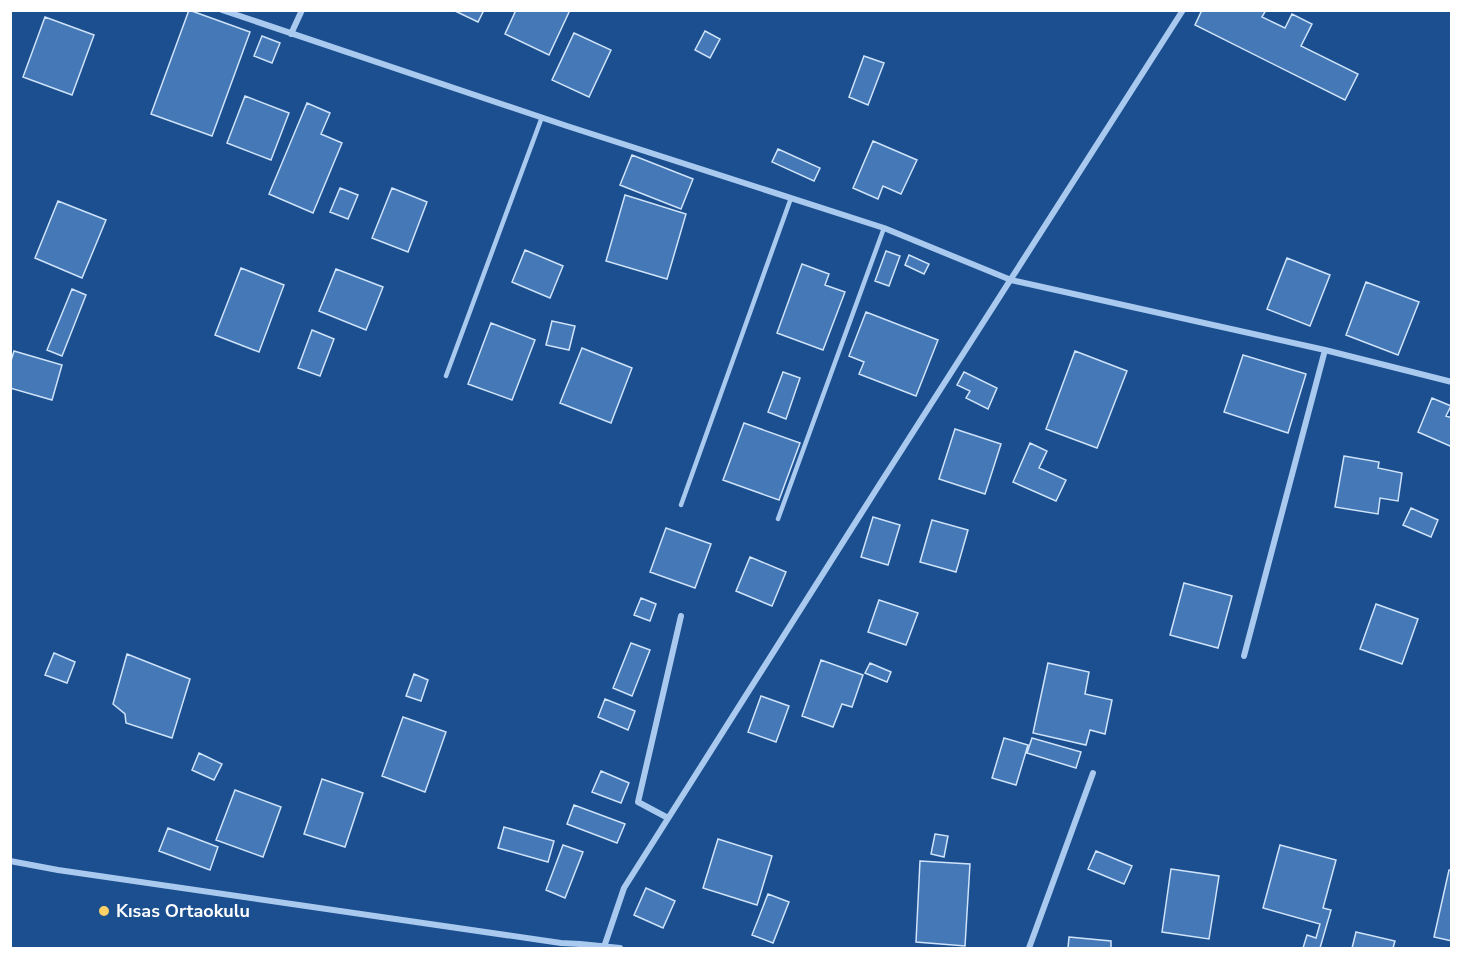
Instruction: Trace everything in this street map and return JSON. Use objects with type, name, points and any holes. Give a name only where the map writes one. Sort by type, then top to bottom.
[{"type":"street","points":[[222,10],[884,228],[1011,280],[1325,350],[1452,382]]},
{"type":"street","points":[[291,33],[302,10]]},
{"type":"street","points":[[604,947],[624,888],[1182,10]]},
{"type":"street","points":[[1244,656],[1325,350]]},
{"type":"street","points":[[668,818],[638,802],[681,616]]},
{"type":"street","points":[[1029,948],[1093,773]]},
{"type":"street","points":[[10,861],[58,870],[561,943],[620,948]]},
{"type":"lane","points":[[446,376],[542,117]]},
{"type":"lane","points":[[681,506],[791,198]]},
{"type":"lane","points":[[778,519],[884,228]]},
{"type":"building","points":[[189,10],[250,32],[212,136],[151,114]]},
{"type":"building","points":[[453,10],[484,10],[478,22]]},
{"type":"building","points":[[516,10],[570,10],[549,55],[505,34]]},
{"type":"building","points":[[1202,10],[1266,10],[1262,17],[1285,28],[1292,14],[1312,24],[1301,46],[1358,74],[1345,100],[1195,25]]},
{"type":"building","points":[[45,17],[94,35],[72,95],[23,77]]},
{"type":"building","points":[[705,31],[720,39],[710,58],[695,50]]},
{"type":"building","points":[[574,33],[611,50],[589,97],[552,80]]},
{"type":"building","points":[[262,36],[280,43],[272,63],[254,56]]},
{"type":"building","points":[[864,56],[884,63],[868,105],[849,97]]},
{"type":"building","points":[[245,96],[289,113],[271,160],[227,143]]},
{"type":"building","points":[[307,103],[330,113],[321,134],[342,143],[313,213],[269,194]]},
{"type":"building","points":[[873,141],[917,160],[901,194],[883,186],[878,199],[853,188]]},
{"type":"building","points":[[778,149],[820,168],[814,181],[772,162]]},
{"type":"building","points":[[632,155],[693,179],[681,209],[620,185]]},
{"type":"building","points":[[340,188],[358,195],[348,219],[330,212]]},
{"type":"building","points":[[392,188],[427,202],[408,252],[372,238]]},
{"type":"building","points":[[625,195],[686,214],[667,279],[606,261]]},
{"type":"building","points":[[58,201],[106,220],[82,278],[35,258]]},
{"type":"building","points":[[525,250],[563,266],[550,298],[512,282]]},
{"type":"building","points":[[886,251],[900,256],[889,286],[875,281]]},
{"type":"building","points":[[909,255],[929,264],[924,274],[905,265]]},
{"type":"building","points":[[1287,258],[1330,275],[1310,326],[1267,309]]},
{"type":"building","points":[[802,264],[829,274],[825,285],[845,292],[823,350],[777,333]]},
{"type":"building","points":[[241,268],[284,285],[259,352],[215,335]]},
{"type":"building","points":[[336,269],[383,287],[366,330],[319,311]]},
{"type":"building","points":[[1366,282],[1419,302],[1398,355],[1346,335]]},
{"type":"building","points":[[72,289],[86,295],[62,356],[47,350]]},
{"type":"building","points":[[866,312],[938,340],[916,396],[859,374],[864,362],[849,356]]},
{"type":"building","points":[[552,321],[575,326],[569,350],[546,345]]},
{"type":"building","points":[[491,323],[535,340],[512,400],[468,384]]},
{"type":"building","points":[[312,330],[334,339],[320,376],[298,368]]},
{"type":"building","points":[[582,348],[632,368],[611,423],[560,403]]},
{"type":"building","points":[[14,351],[62,365],[52,400],[10,388],[10,364]]},
{"type":"building","points":[[1075,351],[1127,371],[1097,448],[1046,429]]},
{"type":"building","points":[[1243,355],[1306,374],[1288,433],[1224,412]]},
{"type":"building","points":[[783,372],[800,378],[786,419],[768,412]]},
{"type":"building","points":[[964,372],[997,388],[988,409],[966,398],[970,391],[957,385]]},
{"type":"building","points":[[1432,398],[1451,406],[1446,416],[1452,418],[1450,446],[1418,432]]},
{"type":"building","points":[[744,423],[800,443],[779,500],[723,480]]},
{"type":"building","points":[[955,429],[1001,444],[985,494],[939,479]]},
{"type":"building","points":[[1030,443],[1047,451],[1039,468],[1066,480],[1056,501],[1013,482]]},
{"type":"building","points":[[1344,456],[1379,462],[1378,468],[1402,473],[1398,501],[1380,498],[1378,514],[1335,507]]},
{"type":"building","points":[[1411,508],[1438,520],[1431,537],[1403,525]]},
{"type":"building","points":[[873,517],[900,525],[888,565],[861,557]]},
{"type":"building","points":[[932,520],[968,530],[956,572],[920,562]]},
{"type":"building","points":[[666,528],[711,544],[695,588],[650,572]]},
{"type":"building","points":[[750,557],[786,572],[772,606],[736,591]]},
{"type":"building","points":[[1184,583],[1232,596],[1218,648],[1170,635]]},
{"type":"building","points":[[641,598],[656,604],[650,621],[634,615]]},
{"type":"building","points":[[879,600],[918,613],[906,645],[868,632]]},
{"type":"building","points":[[1376,604],[1418,619],[1402,664],[1360,649]]},
{"type":"building","points":[[631,643],[650,650],[632,696],[613,688]]},
{"type":"building","points":[[54,653],[75,662],[67,683],[45,675]]},
{"type":"building","points":[[127,654],[190,679],[172,738],[126,723],[125,714],[113,704]]},
{"type":"building","points":[[821,660],[863,675],[852,707],[842,704],[833,727],[802,716]]},
{"type":"building","points":[[870,663],[891,672],[887,682],[865,673]]},
{"type":"building","points":[[1048,663],[1089,672],[1085,694],[1112,700],[1105,734],[1090,730],[1086,745],[1033,733]]},
{"type":"building","points":[[414,674],[428,680],[421,701],[406,696]]},
{"type":"building","points":[[761,696],[789,706],[776,742],[748,732]]},
{"type":"building","points":[[605,699],[635,711],[628,730],[598,717]]},
{"type":"building","points":[[403,717],[446,732],[425,792],[382,776]]},
{"type":"building","points":[[1004,738],[1028,745],[1016,785],[992,778]]},
{"type":"building","points":[[1032,738],[1081,752],[1076,768],[1027,753]]},
{"type":"building","points":[[199,753],[222,764],[214,780],[192,770]]},
{"type":"building","points":[[601,771],[629,783],[621,803],[592,792]]},
{"type":"building","points":[[322,779],[363,793],[345,847],[304,834]]},
{"type":"building","points":[[235,790],[281,807],[263,857],[216,840]]},
{"type":"building","points":[[574,805],[625,824],[617,843],[567,824]]},
{"type":"building","points":[[504,827],[554,841],[548,862],[498,848]]},
{"type":"building","points":[[168,828],[218,847],[210,870],[159,851]]},
{"type":"building","points":[[935,834],[948,836],[944,857],[931,854]]},
{"type":"building","points":[[718,839],[772,856],[757,905],[703,888]]},
{"type":"building","points":[[563,845],[583,852],[565,898],[546,890]]},
{"type":"building","points":[[1280,845],[1336,860],[1323,908],[1331,910],[1320,948],[1303,948],[1307,935],[1316,938],[1320,924],[1263,908]]},
{"type":"building","points":[[1096,851],[1132,866],[1124,884],[1088,869]]},
{"type":"building","points":[[920,861],[970,864],[965,946],[916,942]]},
{"type":"building","points":[[1171,869],[1219,876],[1209,939],[1162,932]]},
{"type":"building","points":[[1449,870],[1452,870],[1452,941],[1434,937]]},
{"type":"building","points":[[646,888],[675,901],[663,928],[634,915]]},
{"type":"building","points":[[768,894],[789,902],[773,943],[752,935]]},
{"type":"building","points":[[1356,932],[1395,941],[1393,948],[1352,948]]},
{"type":"building","points":[[1069,937],[1111,941],[1111,948],[1068,948]]},
{"type":"place","name":"Kısas Ortaokulu","points":[[104,911]]}]
